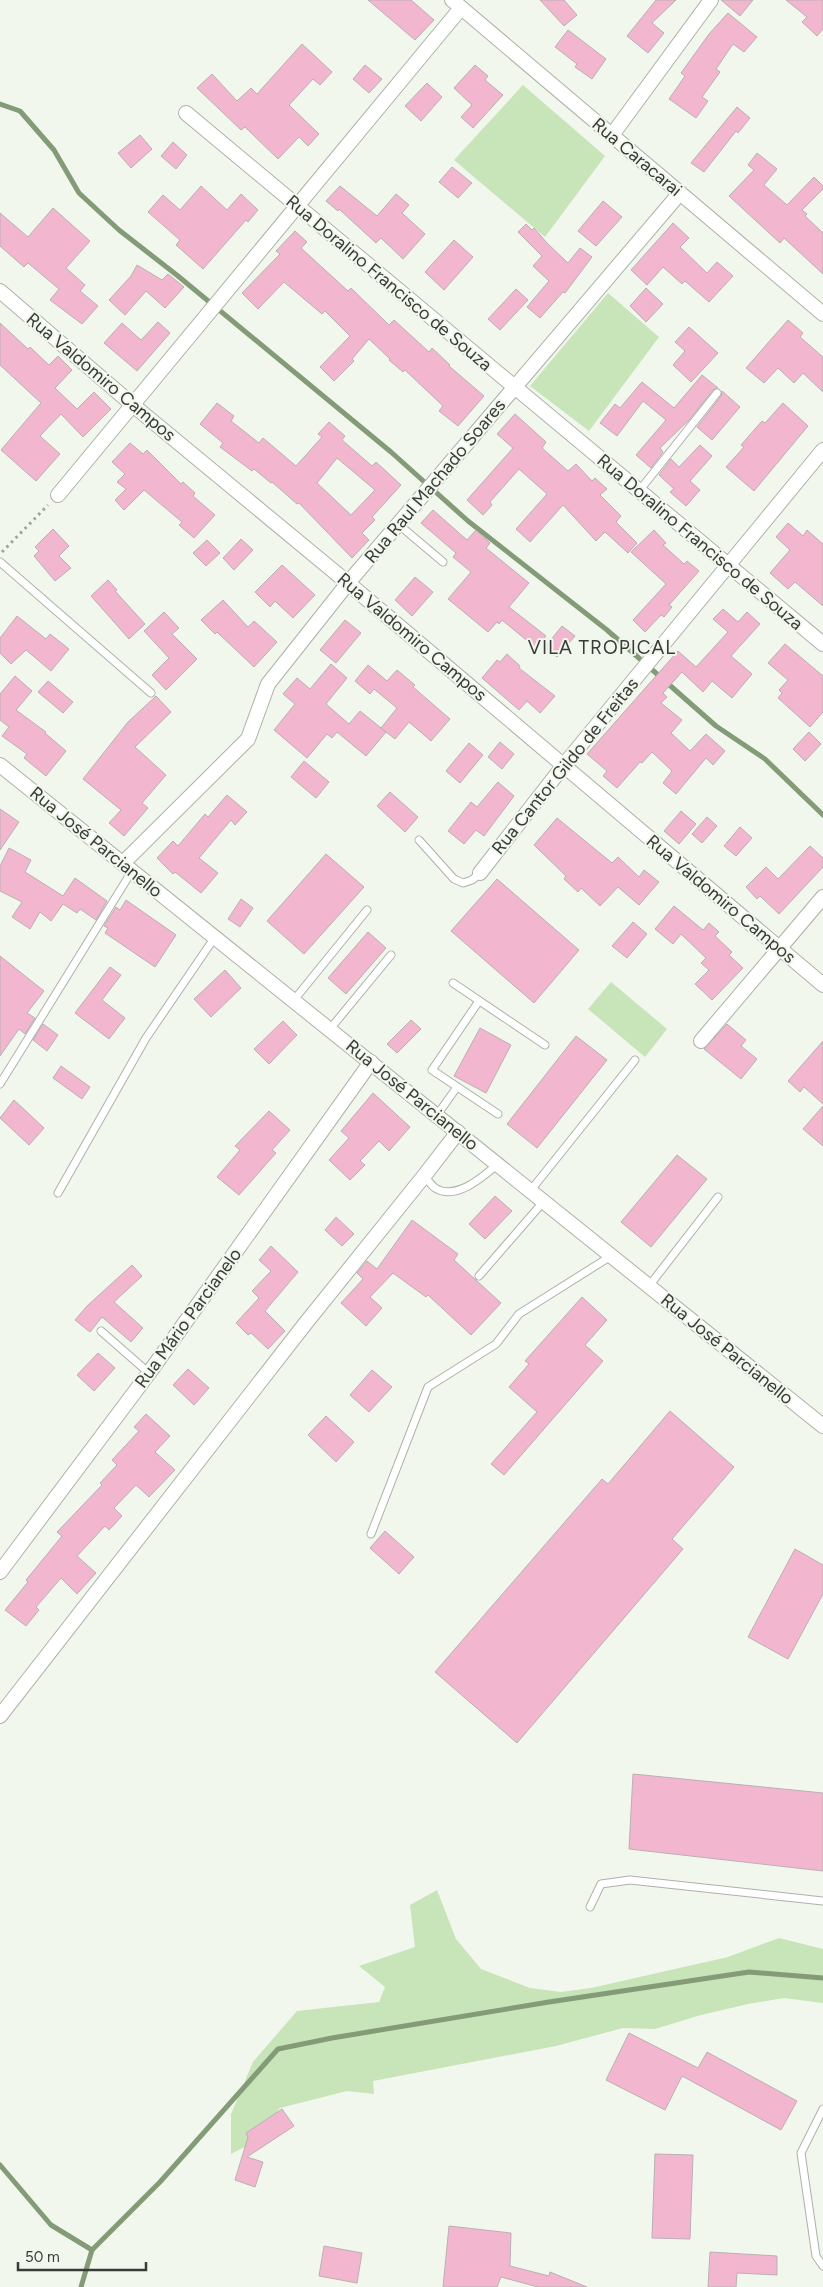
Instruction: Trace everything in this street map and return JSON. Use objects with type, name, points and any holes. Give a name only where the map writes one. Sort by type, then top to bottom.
[{"type":"street","points":[[612,135],[711,0]]},
{"type":"street","points":[[58,495],[298,207],[457,4]]},
{"type":"street","name":"Rua Caracarai","points":[[457,4],[823,314]]},
{"type":"street","name":"Rua Doralino Francisco de Souza","points":[[186,113],[823,644]]},
{"type":"street","name":"Rua Raul Machado Soares","points":[[128,867],[248,739],[268,684],[348,583],[680,193]]},
{"type":"street","name":"Rua Valdomiro Campos","points":[[0,291],[134,406],[564,764],[823,985]]},
{"type":"street","name":"Rua Cantor Gildo de Freitas","points":[[480,873],[564,764],[823,450]]},
{"type":"street","name":"Rua José Parcianello","points":[[0,765],[823,1426]]},
{"type":"street","points":[[701,1041],[823,897]]},
{"type":"street","name":"Rua Mário Parcianelo","points":[[0,1572],[149,1373],[371,1062]]},
{"type":"street","points":[[0,1716],[305,1324],[458,1132]]},
{"type":"lane","points":[[639,490],[718,393]]},
{"type":"lane","points":[[398,524],[443,562]]},
{"type":"lane","points":[[0,562],[151,693]]},
{"type":"lane","points":[[419,840],[454,878],[462,883],[472,880],[480,873]]},
{"type":"lane","points":[[0,1084],[128,867]]},
{"type":"lane","points":[[294,1000],[367,910]]},
{"type":"lane","points":[[58,1194],[146,1038],[215,937]]},
{"type":"lane","points":[[330,1029],[391,955]]},
{"type":"lane","points":[[453,983],[545,1045]]},
{"type":"lane","points":[[479,1000],[432,1070],[498,1114]]},
{"type":"lane","points":[[530,1190],[635,1060]]},
{"type":"lane","points":[[437,1115],[457,1087]]},
{"type":"lane","points":[[424,1176],[436,1188],[455,1191],[481,1180],[498,1164]]},
{"type":"lane","points":[[649,1286],[718,1197]]},
{"type":"lane","points":[[478,1276],[544,1201]]},
{"type":"lane","points":[[371,1534],[428,1387],[496,1344],[519,1314],[611,1256]]},
{"type":"lane","points":[[101,1331],[149,1373]]},
{"type":"lane","points":[[590,1907],[601,1884],[630,1880],[823,1901]]},
{"type":"lane","points":[[823,2109],[801,2153],[816,2256],[823,2266]]},
{"type":"path","points":[[0,555],[58,495]]},
{"type":"green space","points":[[523,85],[605,156],[545,237],[454,160]]},
{"type":"green space","points":[[608,293],[659,337],[589,431],[530,386]]},
{"type":"green space","points":[[611,982],[667,1029],[645,1057],[588,1009]]},
{"type":"green space","points":[[437,1890],[456,1939],[481,1969],[530,1988],[561,1992],[591,1988],[728,1957],[779,1938],[823,1949],[823,2003],[784,1998],[748,2004],[701,2015],[655,2029],[623,2028],[556,2046],[373,2081],[374,2094],[347,2091],[280,2108],[250,2144],[231,2154],[231,2114],[253,2062],[297,2011],[379,2002],[385,1987],[359,1966],[415,1947],[410,1905]]},
{"type":"building","points":[[368,0],[411,0],[434,20],[415,40]]},
{"type":"building","points":[[540,0],[564,0],[577,15],[564,26]]},
{"type":"building","points":[[656,0],[676,0],[652,23],[664,33],[648,53],[627,36]]},
{"type":"building","points":[[721,0],[753,0],[740,16]]},
{"type":"building","points":[[786,0],[823,0],[823,29],[817,36],[802,22],[807,17]]},
{"type":"building","points":[[728,13],[757,37],[744,52],[733,44],[716,69],[720,72],[702,97],[708,101],[696,118],[669,99],[685,76],[681,73],[709,34]]},
{"type":"building","points":[[568,30],[606,59],[592,79],[575,67],[577,64],[555,47]]},
{"type":"building","points":[[302,44],[332,72],[320,85],[313,79],[289,105],[319,134],[308,146],[299,137],[278,159],[245,127],[241,130],[197,88],[212,74],[237,101],[251,88],[257,94]]},
{"type":"building","points":[[365,65],[382,79],[369,93],[353,79]]},
{"type":"building","points":[[475,65],[488,76],[485,80],[503,95],[473,128],[461,117],[472,105],[454,88]]},
{"type":"building","points":[[427,83],[442,97],[421,121],[405,106]]},
{"type":"building","points":[[737,107],[750,118],[738,133],[736,131],[704,172],[691,163]]},
{"type":"building","points":[[140,135],[152,149],[131,168],[118,153]]},
{"type":"building","points":[[173,142],[187,155],[176,169],[161,156]]},
{"type":"building","points":[[757,153],[777,169],[764,185],[787,205],[814,177],[823,186],[823,189],[802,210],[807,214],[805,216],[823,233],[823,274],[784,238],[780,243],[729,196],[754,170],[748,165]]},
{"type":"building","points":[[452,167],[472,183],[458,198],[439,182]]},
{"type":"building","points":[[201,186],[227,210],[241,194],[258,210],[248,222],[246,220],[203,269],[176,245],[180,240],[148,212],[163,195],[180,210]]},
{"type":"building","points":[[340,186],[377,216],[396,194],[409,205],[402,213],[425,234],[403,259],[381,238],[376,243],[339,209],[338,211],[326,201]]},
{"type":"building","points":[[603,201],[622,217],[596,246],[578,231]]},
{"type":"building","points":[[53,208],[90,241],[66,268],[85,285],[80,291],[98,306],[82,324],[50,300],[59,289],[28,263],[24,267],[0,246],[0,213],[28,237]]},
{"type":"building","points":[[673,223],[689,238],[680,247],[707,273],[717,262],[733,276],[709,302],[685,281],[682,284],[663,267],[647,285],[631,270]]},
{"type":"building","points":[[526,224],[532,230],[534,228],[568,263],[580,248],[592,257],[565,293],[563,292],[540,318],[527,307],[549,281],[533,266],[542,256],[518,232]]},
{"type":"building","points":[[295,231],[307,242],[301,248],[348,291],[351,288],[389,325],[394,320],[429,352],[432,348],[449,366],[484,396],[458,426],[439,411],[443,406],[405,370],[403,372],[389,360],[369,339],[352,359],[354,361],[334,381],[320,367],[350,336],[325,311],[322,314],[284,282],[258,309],[242,293],[280,254],[276,251]]},
{"type":"building","points":[[454,240],[473,257],[444,290],[425,272]]},
{"type":"building","points":[[137,265],[162,280],[168,274],[184,287],[165,308],[146,291],[125,315],[109,300],[131,276]]},
{"type":"building","points":[[646,288],[663,304],[646,322],[630,306]]},
{"type":"building","points":[[516,289],[528,300],[500,330],[488,319]]},
{"type":"building","points":[[788,320],[803,333],[800,337],[823,357],[823,392],[803,373],[794,383],[778,368],[764,383],[746,368]]},
{"type":"building","points":[[158,322],[170,333],[137,371],[104,343],[122,323],[141,340]]},
{"type":"building","points":[[0,323],[28,349],[30,347],[49,365],[58,356],[72,370],[55,388],[77,409],[94,392],[111,409],[83,437],[61,414],[40,436],[60,454],[36,481],[1,450],[41,403],[0,365]]},
{"type":"building","points":[[689,327],[718,353],[691,382],[673,365],[685,351],[675,342]]},
{"type":"building","points":[[702,375],[718,388],[713,390],[689,420],[660,448],[663,452],[651,468],[636,455],[666,420],[643,401],[617,436],[600,423],[615,404],[620,408],[642,382],[674,408]]},
{"type":"building","points":[[722,391],[740,407],[712,440],[697,427],[721,396]]},
{"type":"building","points":[[217,403],[234,416],[231,421],[259,443],[263,438],[296,466],[322,437],[318,434],[329,422],[345,436],[342,440],[372,466],[376,462],[401,485],[372,517],[375,520],[362,533],[369,540],[352,558],[299,503],[297,504],[272,482],[254,469],[252,471],[220,447],[223,443],[200,424]],"holes":[[[337,458],[375,490],[351,515],[317,483]]]},
{"type":"building","points":[[783,403],[808,426],[754,491],[726,467],[744,447],[741,445],[762,421],[765,423]]},
{"type":"building","points":[[515,414],[546,442],[542,448],[568,471],[576,464],[592,481],[595,478],[607,489],[600,495],[621,516],[616,522],[637,543],[628,553],[605,532],[596,541],[563,505],[530,542],[516,529],[547,494],[519,469],[490,502],[492,505],[483,515],[467,500],[513,448],[497,434]]},
{"type":"building","points":[[130,443],[143,454],[147,450],[181,484],[183,482],[195,493],[193,496],[215,515],[194,538],[179,525],[182,522],[144,490],[124,510],[115,500],[126,489],[117,482],[125,474],[112,462]]},
{"type":"building","points":[[700,445],[712,456],[690,481],[700,490],[686,506],[670,492],[674,489],[659,475],[671,459],[679,467]]},
{"type":"building","points":[[433,510],[467,540],[476,530],[490,543],[486,548],[529,583],[509,607],[546,636],[536,648],[502,620],[499,624],[497,622],[488,632],[448,599],[471,572],[453,557],[456,553],[421,523]]},
{"type":"building","points":[[788,523],[803,536],[807,530],[823,544],[823,606],[795,582],[788,589],[770,573],[790,550],[776,537]]},
{"type":"building","points":[[53,529],[69,546],[59,556],[71,568],[55,581],[34,556],[39,551],[35,547]]},
{"type":"building","points":[[654,530],[666,543],[663,545],[684,564],[687,561],[699,571],[669,605],[672,607],[664,617],[661,615],[645,632],[633,620],[666,584],[631,552]]},
{"type":"building","points":[[241,539],[253,550],[234,570],[223,558]]},
{"type":"building","points":[[207,540],[220,553],[206,566],[193,553]]},
{"type":"building","points":[[282,565],[315,595],[293,618],[275,601],[270,607],[255,592]]},
{"type":"building","points":[[415,577],[433,592],[412,616],[395,600]]},
{"type":"building","points":[[108,580],[117,590],[115,591],[145,624],[129,639],[91,596]]},
{"type":"building","points":[[223,600],[248,627],[254,621],[277,642],[254,667],[217,632],[215,634],[201,620]]},
{"type":"building","points":[[723,609],[738,622],[747,612],[760,624],[731,656],[752,674],[732,698],[712,681],[703,692],[682,672],[663,693],[667,697],[661,703],[682,720],[671,733],[690,751],[706,734],[725,751],[713,765],[706,758],[676,794],[663,783],[672,771],[652,752],[642,763],[640,762],[617,788],[603,776],[607,771],[587,754],[678,651],[696,667],[728,632],[713,619]]},
{"type":"building","points":[[164,612],[179,628],[172,634],[197,659],[166,690],[152,675],[169,658],[144,631]]},
{"type":"building","points":[[17,616],[46,639],[50,634],[69,649],[51,671],[26,650],[11,664],[0,653],[0,638]]},
{"type":"building","points":[[345,620],[361,633],[336,663],[320,650]]},
{"type":"building","points":[[562,626],[575,636],[557,657],[545,647]]},
{"type":"building","points":[[785,644],[823,676],[823,712],[810,727],[778,698],[782,693],[779,690],[788,680],[768,663]]},
{"type":"building","points":[[507,654],[520,666],[519,668],[555,696],[540,713],[527,701],[519,710],[482,678],[497,660],[500,662]]},
{"type":"building","points":[[331,664],[347,678],[326,704],[349,724],[360,711],[386,732],[366,756],[337,732],[332,738],[327,734],[307,758],[274,730],[295,704],[283,694],[297,678],[310,689]]},
{"type":"building","points":[[368,665],[387,681],[397,670],[415,685],[413,687],[450,719],[431,741],[409,722],[395,739],[381,728],[397,708],[374,689],[370,694],[355,681]]},
{"type":"building","points":[[15,676],[32,691],[16,710],[46,732],[66,751],[46,776],[24,758],[27,754],[2,736],[9,727],[0,720],[0,694]]},
{"type":"building","points":[[48,681],[73,702],[63,713],[38,692]]},
{"type":"building","points":[[156,696],[171,712],[135,747],[166,775],[142,803],[148,808],[124,836],[109,823],[121,810],[83,779],[128,722]]},
{"type":"building","points":[[809,732],[821,744],[805,761],[793,749]]},
{"type":"building","points":[[500,742],[514,754],[502,769],[488,757]]},
{"type":"building","points":[[469,743],[483,755],[460,783],[446,771]]},
{"type":"building","points":[[304,761],[329,782],[316,798],[291,777]]},
{"type":"building","points":[[498,782],[514,796],[484,836],[476,830],[464,844],[448,831],[471,802],[477,807]]},
{"type":"building","points":[[390,792],[418,817],[405,832],[377,806]]},
{"type":"building","points":[[227,795],[247,812],[235,825],[231,820],[199,858],[218,873],[201,893],[175,872],[173,874],[157,858],[173,841],[178,846],[205,814],[208,817]]},
{"type":"building","points":[[0,809],[19,822],[0,850]]},
{"type":"building","points":[[681,811],[696,824],[679,844],[664,831]]},
{"type":"building","points":[[707,817],[717,826],[702,843],[692,834]]},
{"type":"building","points":[[557,818],[612,863],[618,857],[639,877],[644,870],[659,882],[639,905],[618,887],[600,906],[581,888],[578,892],[564,879],[566,876],[534,845]]},
{"type":"building","points":[[740,827],[752,838],[736,856],[724,846]]},
{"type":"building","points":[[810,846],[823,858],[823,867],[779,914],[760,896],[757,899],[746,887],[766,867],[778,879]]},
{"type":"building","points":[[9,848],[31,860],[25,872],[63,896],[75,878],[107,901],[96,920],[80,909],[77,913],[63,904],[51,921],[40,912],[30,929],[12,917],[22,902],[0,891],[0,866]]},
{"type":"building","points":[[326,854],[364,887],[304,954],[267,921]]},
{"type":"building","points":[[497,879],[579,950],[534,1003],[451,931]]},
{"type":"building","points":[[241,899],[253,908],[240,927],[228,919]]},
{"type":"building","points":[[126,900],[176,935],[155,967],[105,933],[108,928],[104,926],[116,907],[120,910]]},
{"type":"building","points":[[674,906],[703,930],[709,923],[719,932],[715,936],[732,952],[729,955],[743,968],[712,1000],[695,984],[709,970],[701,963],[706,958],[681,934],[673,944],[655,929]]},
{"type":"building","points":[[633,922],[647,934],[627,958],[612,946]]},
{"type":"building","points":[[368,932],[386,948],[346,994],[328,978]]},
{"type":"building","points":[[0,956],[44,991],[27,1013],[35,1018],[25,1034],[19,1029],[0,1056]]},
{"type":"building","points":[[110,967],[121,975],[102,1000],[125,1018],[109,1039],[75,1013]]},
{"type":"building","points":[[225,970],[241,988],[211,1017],[194,999]]},
{"type":"building","points":[[411,1020],[421,1029],[397,1053],[387,1044]]},
{"type":"building","points":[[283,1021],[297,1035],[269,1064],[254,1049]]},
{"type":"building","points":[[43,1024],[58,1035],[47,1051],[33,1040]]},
{"type":"building","points":[[727,1024],[746,1040],[741,1046],[757,1059],[741,1079],[704,1049]]},
{"type":"building","points":[[480,1028],[511,1045],[486,1093],[454,1076]]},
{"type":"building","points":[[576,1036],[607,1060],[537,1148],[507,1124]]},
{"type":"building","points":[[823,1041],[823,1104],[804,1087],[800,1092],[788,1081]]},
{"type":"building","points":[[61,1066],[90,1087],[82,1099],[53,1078]]},
{"type":"building","points":[[373,1093],[410,1127],[389,1151],[379,1141],[360,1161],[365,1165],[350,1180],[329,1160],[349,1138],[341,1131]]},
{"type":"building","points":[[14,1100],[44,1128],[29,1145],[0,1118]]},
{"type":"building","points":[[823,1106],[823,1146],[803,1129]]},
{"type":"building","points":[[269,1111],[290,1130],[272,1150],[276,1153],[239,1195],[217,1177],[240,1150],[235,1146]]},
{"type":"building","points":[[677,1155],[707,1179],[651,1247],[621,1222]]},
{"type":"building","points":[[495,1196],[512,1211],[485,1239],[469,1224]]},
{"type":"building","points":[[336,1217],[354,1234],[342,1246],[325,1230]]},
{"type":"building","points":[[412,1220],[458,1254],[454,1260],[501,1303],[471,1335],[428,1295],[426,1297],[393,1273],[370,1297],[382,1308],[366,1326],[341,1303],[363,1279],[357,1273],[367,1261],[377,1269]]},
{"type":"building","points":[[271,1246],[298,1272],[265,1311],[285,1331],[268,1349],[251,1333],[248,1335],[236,1323],[259,1298],[252,1291],[271,1271],[259,1260]]},
{"type":"building","points":[[132,1265],[142,1276],[114,1302],[143,1328],[131,1342],[102,1317],[90,1332],[75,1320],[87,1306]]},
{"type":"building","points":[[582,1297],[607,1320],[585,1345],[603,1361],[504,1475],[491,1464],[537,1412],[509,1387],[529,1364],[525,1361]]},
{"type":"building","points":[[98,1353],[115,1368],[94,1391],[77,1375]]},
{"type":"building","points":[[188,1369],[209,1388],[194,1405],[173,1385]]},
{"type":"building","points":[[372,1370],[392,1387],[369,1412],[350,1395]]},
{"type":"building","points":[[670,1411],[734,1467],[672,1539],[683,1549],[517,1743],[435,1672],[602,1479],[608,1484]]},
{"type":"building","points":[[146,1414],[170,1436],[155,1452],[175,1470],[149,1497],[136,1485],[114,1508],[122,1516],[109,1530],[105,1526],[77,1556],[96,1573],[77,1594],[61,1578],[36,1607],[39,1610],[26,1626],[5,1610],[28,1582],[26,1580],[62,1536],[57,1532],[102,1485],[100,1483],[117,1465],[112,1460],[139,1431],[134,1427]]},
{"type":"building","points":[[326,1416],[354,1442],[336,1462],[308,1435]]},
{"type":"building","points":[[385,1531],[414,1557],[399,1574],[370,1548]]},
{"type":"building","points":[[795,1549],[823,1565],[823,1594],[788,1659],[748,1637]]},
{"type":"building","points":[[633,1774],[823,1793],[823,1871],[629,1849]]},
{"type":"building","points":[[629,2033],[698,2068],[707,2052],[797,2101],[781,2130],[682,2076],[665,2110],[606,2080]]},
{"type":"building","points":[[282,2109],[294,2126],[247,2157],[263,2162],[255,2187],[235,2180],[248,2137],[246,2133]]},
{"type":"building","points":[[655,2154],[693,2155],[690,2239],[652,2238]]},
{"type":"building","points":[[449,2226],[511,2233],[510,2266],[549,2276],[550,2272],[587,2287],[538,2287],[501,2277],[497,2287],[443,2287]]},
{"type":"building","points":[[324,2246],[362,2253],[357,2283],[319,2276]]},
{"type":"building","points":[[710,2252],[777,2256],[777,2275],[737,2273],[736,2287],[708,2287]]},
{"type":"waterway","points":[[0,104],[20,111],[54,150],[79,193],[119,230],[178,276],[391,452],[468,521],[607,630],[716,726],[765,759],[823,815]]},
{"type":"waterway","points":[[81,2287],[92,2250],[160,2182],[278,2049],[332,2038],[549,2002],[749,1972],[823,1978]]},
{"type":"waterway","points":[[0,2165],[51,2225],[92,2250]]},
{"type":"district","name":"VILA TROPICAL","points":[[602,647]]}]
